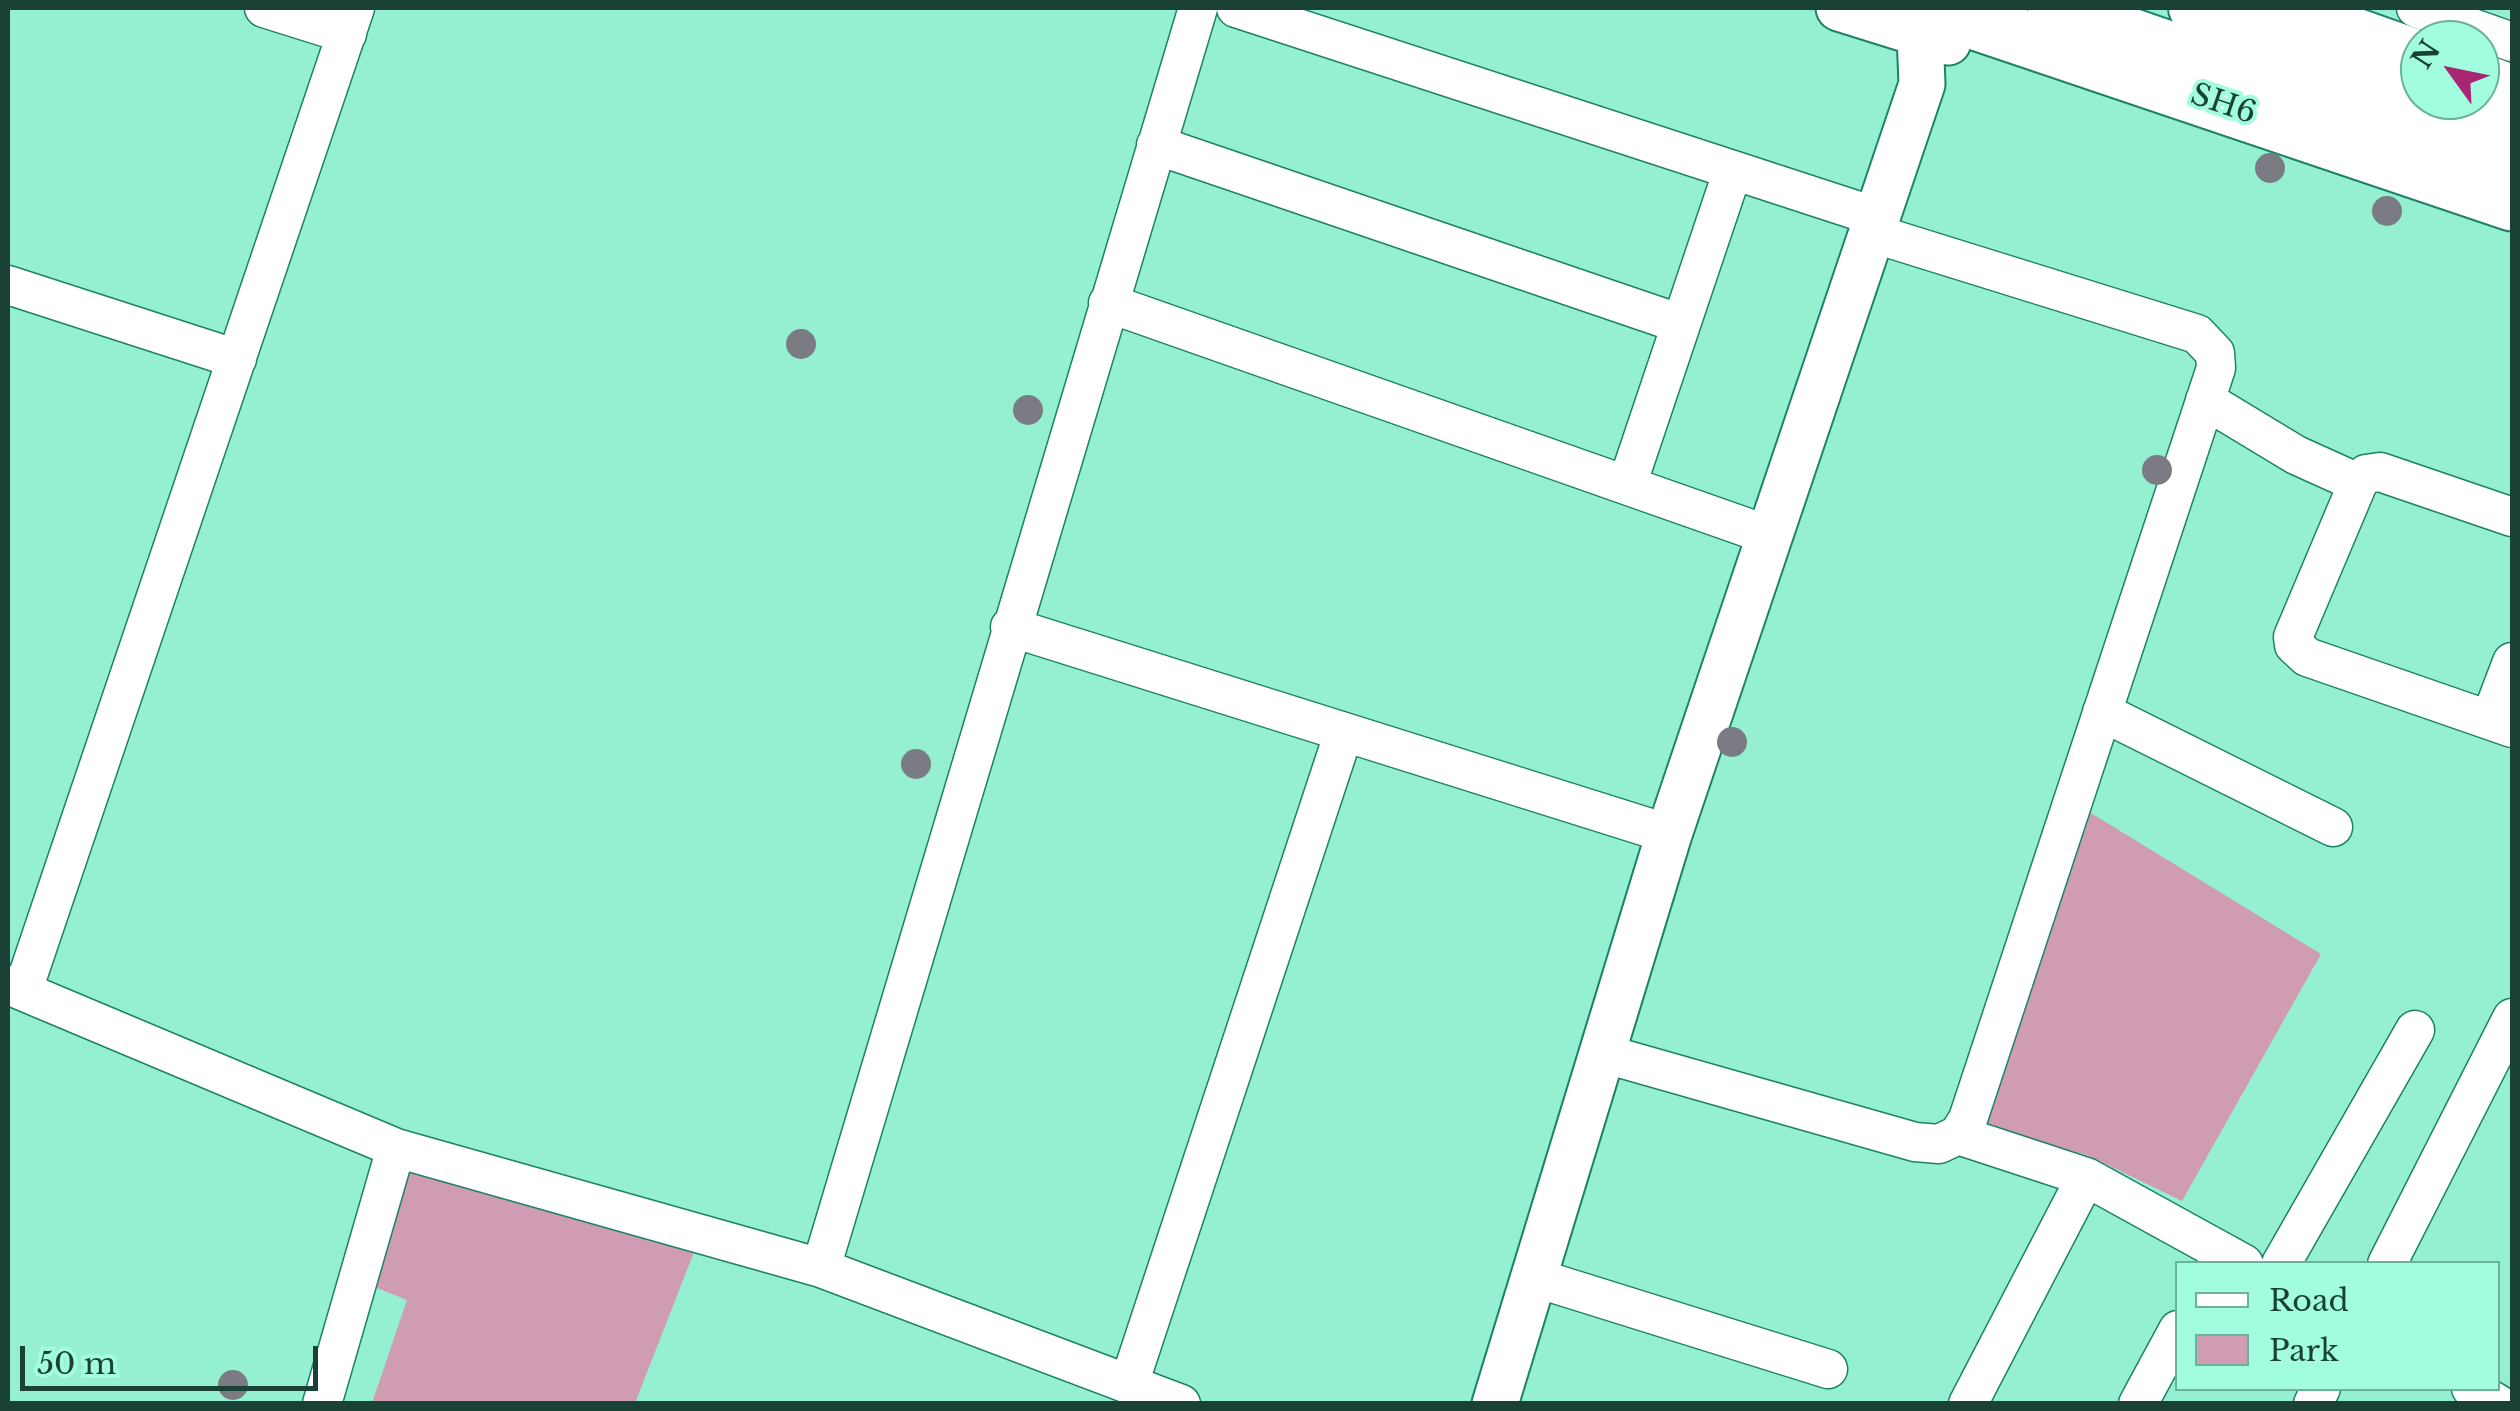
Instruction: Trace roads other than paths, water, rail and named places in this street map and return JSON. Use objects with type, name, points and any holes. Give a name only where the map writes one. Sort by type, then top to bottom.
[{"type":"main road","points":[[2054,8],[2512,166]]},
{"type":"main road","points":[[2195,8],[2400,82]]},
{"type":"main road","points":[[2276,8],[2400,52]]},
{"type":"main road","name":"SH6","points":[[1953,21],[2512,203]]},
{"type":"street","points":[[264,8],[351,20],[237,359],[16,988],[396,1148],[821,1268],[1181,1404]]},
{"type":"street","points":[[821,1268],[1198,8]]},
{"type":"street","points":[[1236,8],[1733,170],[1872,224],[2197,334],[2215,353],[2216,368],[1968,1119],[1958,1135],[1939,1144],[1916,1142],[1602,1054]]},
{"type":"street","points":[[1495,1404],[1669,834],[1768,535],[1922,84],[1953,21],[1839,8]]},
{"type":"street","points":[[2416,8],[2505,58]]},
{"type":"street","points":[[1156,145],[1682,324]]},
{"type":"street","points":[[1627,485],[1733,170]]},
{"type":"street","points":[[8,285],[237,359]]},
{"type":"street","points":[[1108,303],[1768,535]]},
{"type":"street","points":[[2205,400],[2296,455],[2358,483]]},
{"type":"street","points":[[2512,517],[2380,472],[2366,474],[2358,483],[2293,636],[2294,645],[2306,657],[2502,724],[2512,662]]},
{"type":"street","points":[[1010,626],[1669,834]]},
{"type":"street","points":[[2102,712],[2333,827]]},
{"type":"street","points":[[1129,1384],[1344,732]]},
{"type":"street","points":[[2389,1261],[2512,1018]]},
{"type":"street","points":[[2284,1261],[2415,1030]]},
{"type":"street","points":[[1958,1135],[2086,1177],[2225,1259]]},
{"type":"street","points":[[322,1404],[396,1148]]},
{"type":"street","points":[[1968,1404],[2086,1177]]},
{"type":"street","points":[[1533,1277],[1828,1369]]},
{"type":"street","points":[[2138,1404],[2175,1336]]},
{"type":"street","points":[[2477,1391],[2502,1404],[2512,1392]]}]
